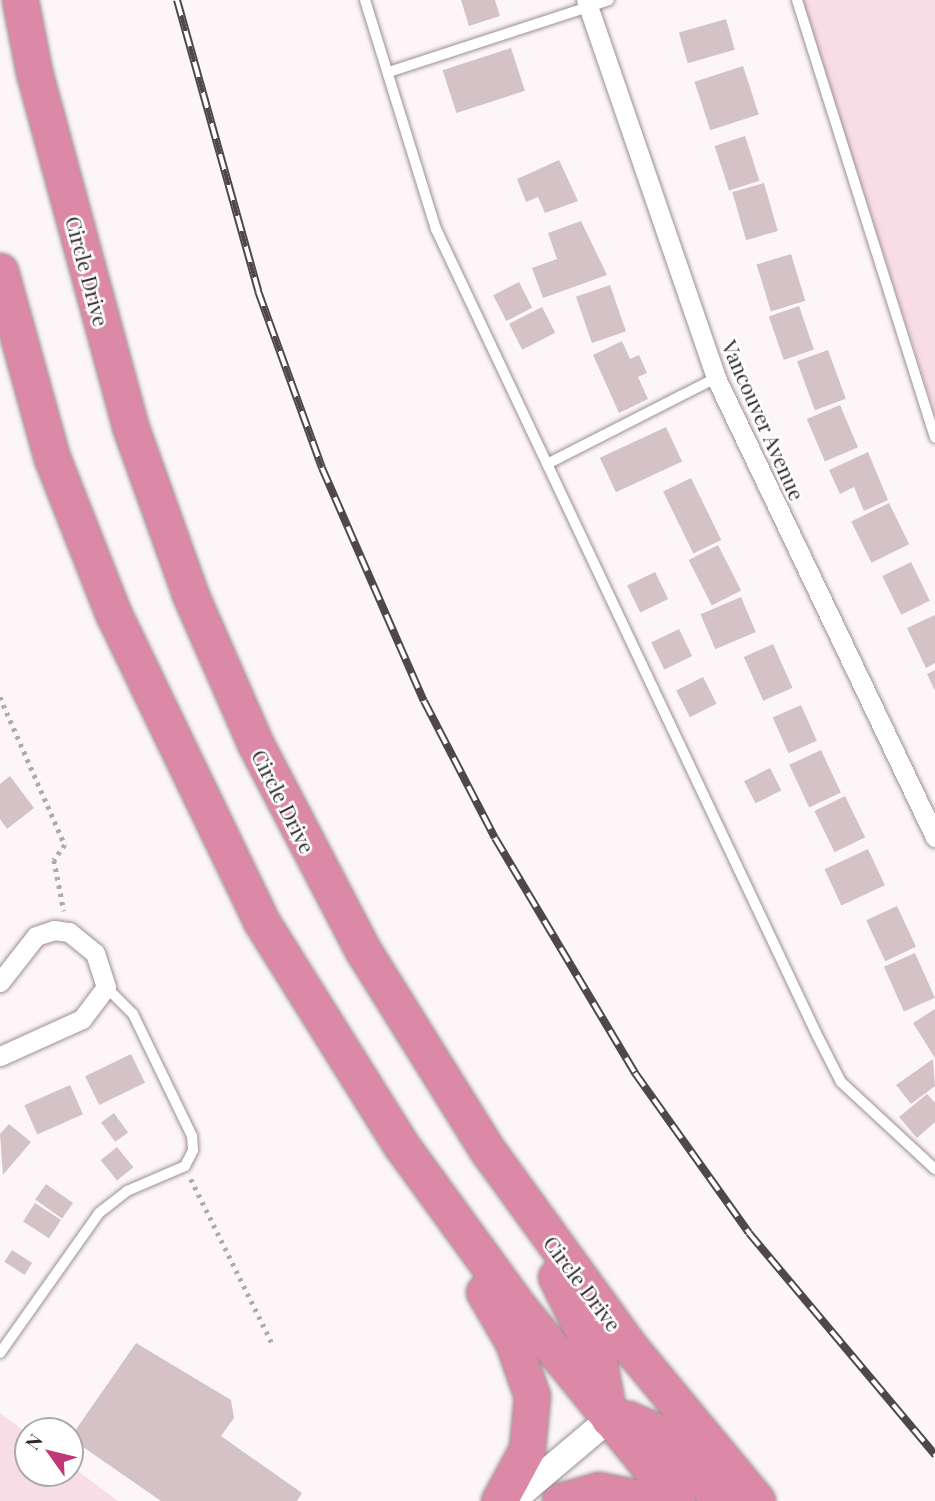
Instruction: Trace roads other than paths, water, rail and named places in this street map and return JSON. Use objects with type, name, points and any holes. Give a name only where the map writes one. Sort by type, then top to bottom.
[{"type":"highway","name":"Circle Drive","points":[[20,0],[34,72],[130,426],[190,594],[326,884],[488,1151],[629,1346],[757,1501]]},
{"type":"highway","points":[[0,271],[52,458],[196,795],[261,921],[401,1145],[527,1377],[533,1422],[527,1449],[499,1501]]},
{"type":"highway","points":[[401,1145],[609,1419],[677,1501]]},
{"type":"highway","points":[[488,1151],[584,1329],[607,1387],[609,1419]]},
{"type":"highway","points":[[609,1419],[628,1419],[663,1434],[721,1501]]},
{"type":"highway","points":[[560,1501],[598,1490],[654,1501]]},
{"type":"main road","points":[[512,1501],[609,1419]]},
{"type":"street","name":"Vancouver Avenue","points":[[587,3],[716,378],[935,838]]},
{"type":"street","points":[[0,982],[36,936],[69,932],[95,953],[106,986],[82,1019],[0,1056]]},
{"type":"lane","points":[[365,0],[436,229],[551,462],[841,1082],[935,1169]]},
{"type":"lane","points":[[388,72],[587,3],[609,0]]},
{"type":"lane","points":[[797,0],[935,438]]},
{"type":"lane","points":[[551,462],[716,378]]},
{"type":"lane","points":[[0,1353],[99,1213],[127,1191],[185,1166],[192,1136],[133,1014],[106,986]]},
{"type":"railway","points":[[177,0],[258,291],[322,468],[424,701],[495,838],[635,1073],[749,1233],[935,1455]]}]
